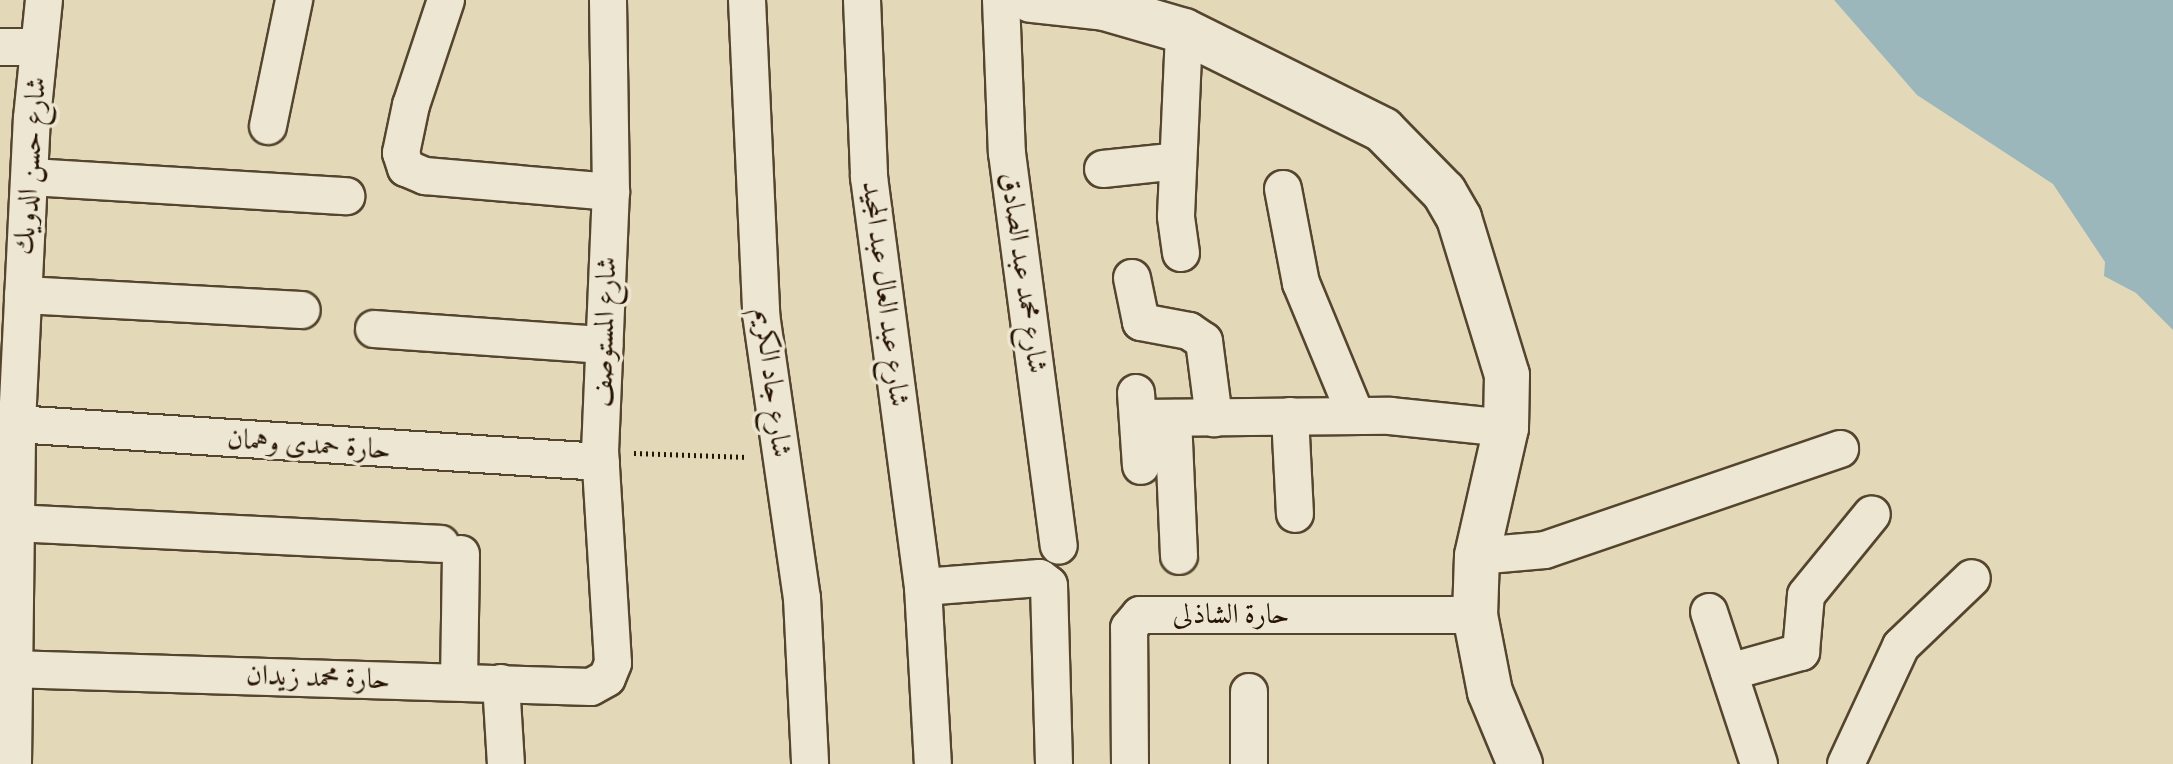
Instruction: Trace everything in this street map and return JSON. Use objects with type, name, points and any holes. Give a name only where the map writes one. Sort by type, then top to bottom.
[{"type":"street","name":"شارع حسن الدويك","points":[[13,764],[7,565],[14,523],[9,423],[15,290],[31,177],[16,119],[39,48],[44,0]]},
{"type":"street","points":[[268,126],[294,0]]},
{"type":"street","points":[[446,0],[411,105],[401,153],[406,168],[425,176],[611,192]]},
{"type":"street","name":"شارع المستوصف","points":[[608,0],[611,192],[600,457],[613,663]]},
{"type":"street","name":"شارع جاد الكريم","points":[[747,0],[761,314],[802,598],[810,764]]},
{"type":"street","name":"شارع عبد العال عبد المجيد","points":[[862,0],[869,177],[923,587],[933,764]]},
{"type":"street","name":"شارع محمد عبد الصادق","points":[[1001,0],[1007,153],[1059,546]]},
{"type":"street","points":[[1031,0],[1105,8],[1184,31],[1383,130],[1425,168],[1459,218],[1499,339],[1507,375],[1506,428],[1477,556],[1475,615],[1490,692],[1520,764]]},
{"type":"street","points":[[1181,253],[1176,225],[1184,31]]},
{"type":"street","points":[[0,47],[39,48]]},
{"type":"street","points":[[1103,169],[1178,161]]},
{"type":"street","points":[[31,177],[346,196]]},
{"type":"street","points":[[1283,189],[1301,283],[1356,416]]},
{"type":"street","points":[[1132,278],[1141,322],[1189,331],[1204,341],[1214,418]]},
{"type":"street","points":[[15,290],[302,310]]},
{"type":"street","points":[[374,329],[604,345]]},
{"type":"street","points":[[1149,410],[1214,418],[1356,416],[1506,428]]},
{"type":"street","points":[[1141,466],[1149,410]]},
{"type":"street","points":[[1149,410],[1179,556]]},
{"type":"street","points":[[1290,416],[1295,514]]},
{"type":"street","name":"حارة حمدى وهمان","points":[[9,423],[600,457]]},
{"type":"street","points":[[1477,556],[1545,550],[1840,449]]},
{"type":"street","points":[[1729,672],[1801,652],[1806,595],[1872,514]]},
{"type":"street","points":[[14,523],[450,549],[459,682]]},
{"type":"street","points":[[923,587],[1040,578],[1049,585],[1054,764]]},
{"type":"street","points":[[1846,764],[1901,646],[1972,578]]},
{"type":"street","points":[[1709,612],[1759,764]]},
{"type":"street","name":"حارة الشاذلى","points":[[1130,764],[1129,628],[1140,615],[1475,615]]},
{"type":"street","name":"حارة محمد زيدان","points":[[10,669],[591,687],[607,678],[613,663]]},
{"type":"street","points":[[501,683],[506,764]]},
{"type":"street","points":[[1249,692],[1249,764]]},
{"type":"path","points":[[600,457],[781,459]]},
{"type":"water","points":[[1834,0],[2173,0],[2173,330],[2136,293],[2104,276],[2105,262],[2053,184],[1917,95]]}]
